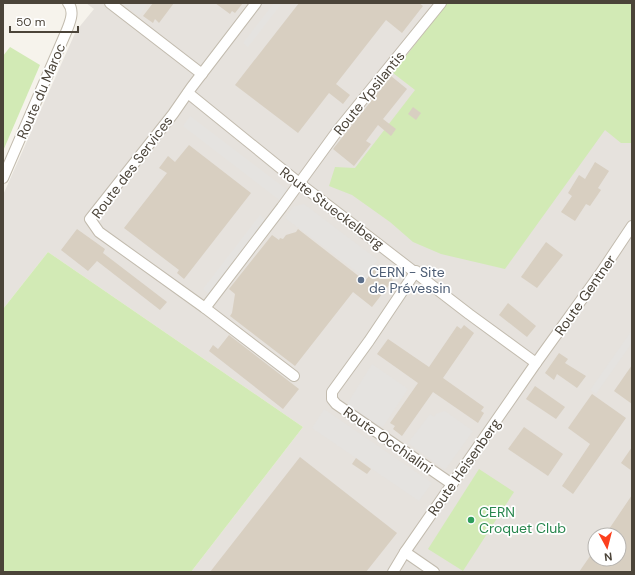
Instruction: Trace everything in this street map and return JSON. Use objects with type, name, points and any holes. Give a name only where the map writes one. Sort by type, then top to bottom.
[{"type":"street","name":"Route du Maroc","points":[[3,178],[67,30],[71,18],[70,6],[68,3]]},
{"type":"street","points":[[110,3],[202,74]]},
{"type":"street","points":[[188,93],[256,3]]},
{"type":"street","name":"Route Ypsilantis","points":[[299,183],[338,130],[441,3]]},
{"type":"street","name":"Route Stueckelberg","points":[[188,93],[299,183],[416,271],[469,314],[536,363]]},
{"type":"street","name":"Route des Services","points":[[188,93],[90,219],[99,232],[205,308],[294,376]]},
{"type":"street","points":[[205,308],[299,183]]},
{"type":"street","name":"Route Gentner","points":[[536,363],[600,274],[632,226]]},
{"type":"street","name":"Route Occhialini","points":[[416,271],[369,341],[332,392],[332,399],[336,404],[452,484]]},
{"type":"street","name":"Route Heisenberg","points":[[393,572],[405,552],[536,363]]},
{"type":"street","points":[[405,552],[434,572]]},
{"type":"shaded area","name":"CERN - Site de Prévessin","points":[[86,3],[632,3],[632,572],[191,572],[303,427],[48,252],[3,309],[3,195],[76,31],[94,9]]},
{"type":"shaded area","points":[[121,3],[148,3],[139,16]]},
{"type":"shaded area","points":[[274,3],[282,3],[248,47],[243,43]]},
{"type":"shaded area","points":[[190,116],[290,192],[282,202],[183,126]]},
{"type":"shaded area","points":[[304,204],[378,260],[364,277],[285,218],[293,207]]},
{"type":"shaded area","points":[[260,215],[267,221],[210,295],[203,289]]},
{"type":"shaded area","points":[[632,330],[632,343],[596,394],[590,390]]},
{"type":"shaded area","points":[[372,364],[408,389],[383,427],[377,425],[347,404]]},
{"type":"shaded area","points":[[324,409],[432,483],[419,501],[312,428]]},
{"type":"shaded area","points":[[445,411],[473,431],[445,470],[408,443],[430,414],[434,417],[436,414]]},
{"type":"green space","points":[[447,3],[632,3],[632,143],[621,143],[605,130],[505,269],[441,254],[413,242],[390,222],[352,195],[329,186],[335,167],[355,168],[415,90],[393,73]]},
{"type":"green space","points":[[10,47],[40,65],[3,151],[3,56]]},
{"type":"green space","points":[[48,252],[303,427],[191,572],[3,572],[3,309]]},
{"type":"green space","name":"CERN Croquet Club","points":[[479,469],[514,492],[463,571],[428,549]]},
{"type":"building","points":[[153,3],[174,3],[159,23],[155,19],[153,23],[143,16]]},
{"type":"building","points":[[215,3],[243,3],[235,13],[232,11],[230,14]]},
{"type":"building","points":[[299,3],[419,3],[423,6],[402,33],[386,20],[336,84],[350,95],[343,104],[329,93],[298,133],[235,85]]},
{"type":"building","points":[[391,76],[407,89],[383,119],[396,129],[391,136],[378,125],[366,141],[371,144],[354,166],[333,149]]},
{"type":"building","points":[[413,107],[421,113],[416,120],[408,114]]},
{"type":"building","points":[[189,145],[251,193],[184,279],[177,273],[179,270],[124,228],[167,173],[159,168],[168,156],[175,162]]},
{"type":"building","points":[[595,162],[609,171],[598,188],[601,190],[590,206],[586,204],[575,221],[561,212],[572,196],[568,193],[579,175],[585,179]]},
{"type":"building","points":[[77,229],[105,249],[103,253],[167,302],[160,310],[97,261],[88,271],[61,250]]},
{"type":"building","points":[[298,229],[365,281],[376,267],[393,280],[372,307],[353,292],[295,366],[230,316],[232,313],[235,294],[229,289],[272,235],[279,240],[280,238],[283,239],[286,235],[296,232]]},
{"type":"building","points":[[546,242],[563,255],[537,288],[521,277]]},
{"type":"building","points":[[508,303],[536,326],[527,337],[499,315]]},
{"type":"building","points":[[464,325],[474,333],[443,378],[484,407],[481,411],[484,413],[478,423],[433,392],[402,436],[393,429],[395,426],[390,423],[418,383],[377,354],[388,339],[429,367],[457,326],[461,329]]},
{"type":"building","points":[[229,335],[299,389],[283,409],[209,351],[213,345],[218,349]]},
{"type":"building","points":[[559,353],[568,359],[565,363],[586,376],[577,388],[557,374],[554,380],[545,373]]},
{"type":"building","points":[[632,365],[632,404],[614,391]]},
{"type":"building","points":[[535,386],[565,407],[556,419],[526,399]]},
{"type":"building","points":[[592,394],[626,418],[573,494],[562,486],[590,444],[568,428]]},
{"type":"building","points":[[524,427],[563,454],[548,476],[508,449]]},
{"type":"building","points":[[632,447],[632,471],[621,463]]},
{"type":"building","points":[[300,457],[397,533],[366,572],[210,572]]},
{"type":"building","points":[[356,458],[371,469],[367,474],[352,464]]},
{"type":"building","points":[[632,495],[632,572],[579,572],[587,560],[587,567],[627,567],[627,527],[610,527]]},
{"type":"place","name":"CERN - Site de Prévessin","points":[[361,280]]},
{"type":"place","name":"CERN Croquet Club","points":[[471,520]]}]
